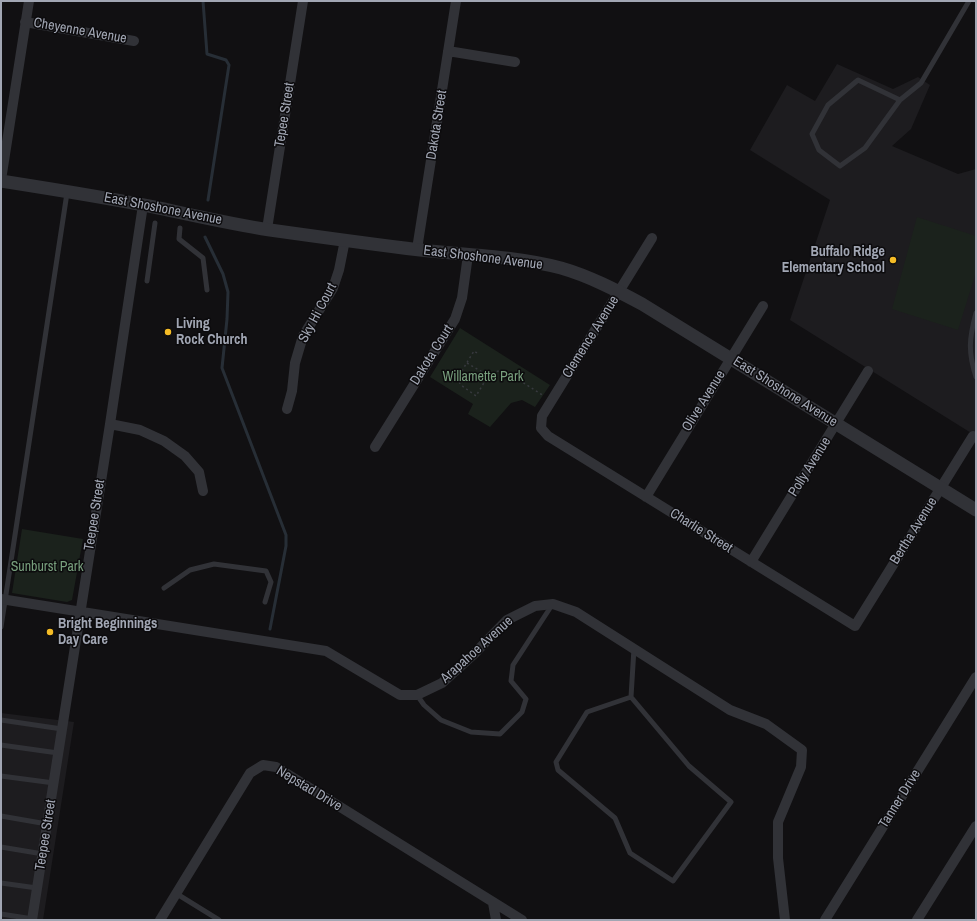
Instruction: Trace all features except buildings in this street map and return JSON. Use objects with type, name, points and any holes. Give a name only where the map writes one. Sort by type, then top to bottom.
[{"type":"street","points":[[1,180],[29,1]]},
{"type":"street","name":"Tepee Street","points":[[267,230],[303,1]]},
{"type":"street","name":"Dakota Street","points":[[417,249],[456,1]]},
{"type":"street","name":"Cheyenne Avenue","points":[[26,22],[134,41]]},
{"type":"street","points":[[448,51],[515,62]]},
{"type":"street","name":"East Shoshone Avenue","points":[[1,180],[143,205],[267,230],[468,255],[498,256],[562,269],[592,279],[619,291],[642,304],[976,510]]},
{"type":"street","name":"Teepee Street","points":[[32,919],[143,205]]},
{"type":"street","name":"Clemence Avenue","points":[[548,436],[541,428],[542,416],[652,238]]},
{"type":"street","name":"Sky Hi Court","points":[[287,409],[292,391],[295,363],[303,336],[333,288],[340,270],[345,240]]},
{"type":"street","name":"Dakota Court","points":[[375,447],[455,319],[462,298],[468,255]]},
{"type":"street","name":"Olive Avenue","points":[[646,496],[763,306]]},
{"type":"street","name":"Polly Avenue","points":[[751,562],[868,371]]},
{"type":"street","points":[[110,424],[140,430],[164,441],[185,456],[199,472],[204,491]]},
{"type":"street","name":"Charlie Street","points":[[548,436],[855,626]]},
{"type":"street","name":"Bertha Avenue","points":[[855,626],[973,436]]},
{"type":"street","name":"Arapahoe Avenue","points":[[3,600],[326,651],[400,696],[417,695],[442,683],[474,654],[506,620],[535,606],[553,604],[576,612],[730,710],[766,724],[802,750],[802,767],[778,822],[778,858],[785,920]]},
{"type":"street","name":"Tanner Drive","points":[[825,920],[976,678]]},
{"type":"street","name":"Nepstad Drive","points":[[160,920],[250,773],[263,765],[276,767],[522,920]]},
{"type":"street","points":[[917,920],[976,826]]},
{"type":"street","points":[[493,903],[496,920]]},
{"type":"lane","points":[[900,100],[858,80],[828,105],[812,134],[819,150],[840,166],[865,148],[900,100],[921,83],[969,1]]},
{"type":"lane","points":[[1,627],[3,600],[67,192]]},
{"type":"lane","points":[[147,281],[155,223]]},
{"type":"lane","points":[[180,228],[179,240],[203,258],[207,290]]},
{"type":"lane","points":[[976,313],[970,333],[970,359],[976,377]]},
{"type":"lane","points":[[164,588],[190,570],[214,564],[266,571],[272,582],[265,602]]},
{"type":"lane","points":[[417,695],[424,705],[441,720],[471,732],[500,734],[522,712],[526,699],[511,681],[512,665],[553,604]]},
{"type":"lane","points":[[631,697],[587,712],[556,762],[558,770],[616,818],[630,852],[673,881],[730,802],[689,766],[631,697],[634,648]]},
{"type":"lane","points":[[1,720],[62,729]]},
{"type":"lane","points":[[1,745],[58,753]]},
{"type":"lane","points":[[1,776],[54,783]]},
{"type":"lane","points":[[1,816],[47,824]]},
{"type":"lane","points":[[1,847],[43,854]]},
{"type":"lane","points":[[1,883],[37,888]]},
{"type":"lane","points":[[177,894],[219,920]]},
{"type":"lane","points":[[1,914],[32,919]]},
{"type":"path","points":[[477,353],[474,351],[457,379],[461,385],[476,396],[489,376],[500,370],[505,371],[544,396]]},
{"type":"path","points":[[467,362],[489,376]]},
{"type":"shaded area","name":"Buffalo Ridge Elementary School","points":[[837,64],[893,89],[918,77],[930,85],[911,129],[892,146],[958,174],[976,169],[976,436],[790,320],[830,200],[750,150],[787,85],[815,101]]},
{"type":"shaded area","points":[[1,713],[74,722],[43,920],[1,920]]},
{"type":"green space","points":[[917,217],[976,236],[976,272],[958,330],[892,309]]},
{"type":"green space","name":"Willamette Park","points":[[460,328],[550,385],[535,407],[522,400],[511,403],[490,427],[468,414],[473,404],[430,377]]},
{"type":"green space","name":"Sunburst Park","points":[[22,529],[83,539],[72,600],[67,602],[12,593]]},
{"type":"waterway","points":[[203,1],[207,54],[226,60],[229,65],[208,200]]},
{"type":"waterway","points":[[205,237],[223,274],[228,292],[222,368],[286,535],[286,546],[270,629]]},
{"type":"place","name":"Buffalo Ridge Elementary School","points":[[893,260]]},
{"type":"place","name":"Living Rock Church","points":[[168,332]]},
{"type":"place","name":"Bright Beginnings Day Care","points":[[50,632]]}]
